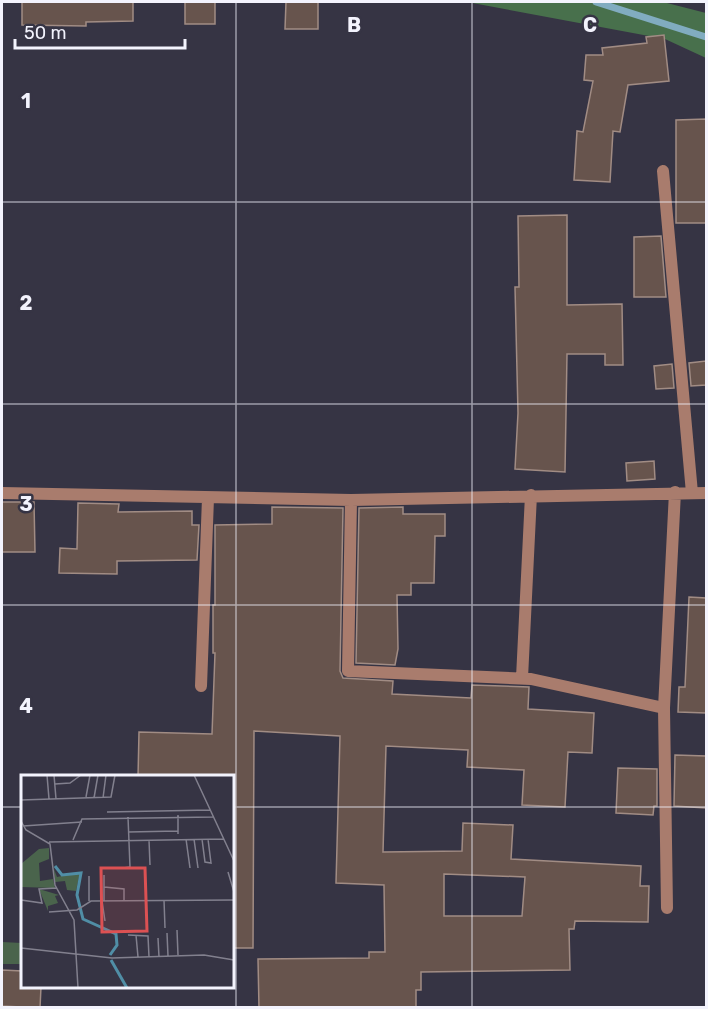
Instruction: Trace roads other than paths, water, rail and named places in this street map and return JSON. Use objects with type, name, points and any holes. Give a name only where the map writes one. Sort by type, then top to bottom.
[{"type":"street","points":[[663,171],[692,493]]},
{"type":"street","points":[[667,908],[664,708],[675,492]]},
{"type":"street","points":[[2,493],[351,500],[706,493]]},
{"type":"street","points":[[522,678],[531,495]]},
{"type":"street","points":[[201,686],[208,498]]},
{"type":"street","points":[[351,500],[348,671],[522,678],[664,708]]},
{"type":"waterway","points":[[596,2],[706,37]]}]
